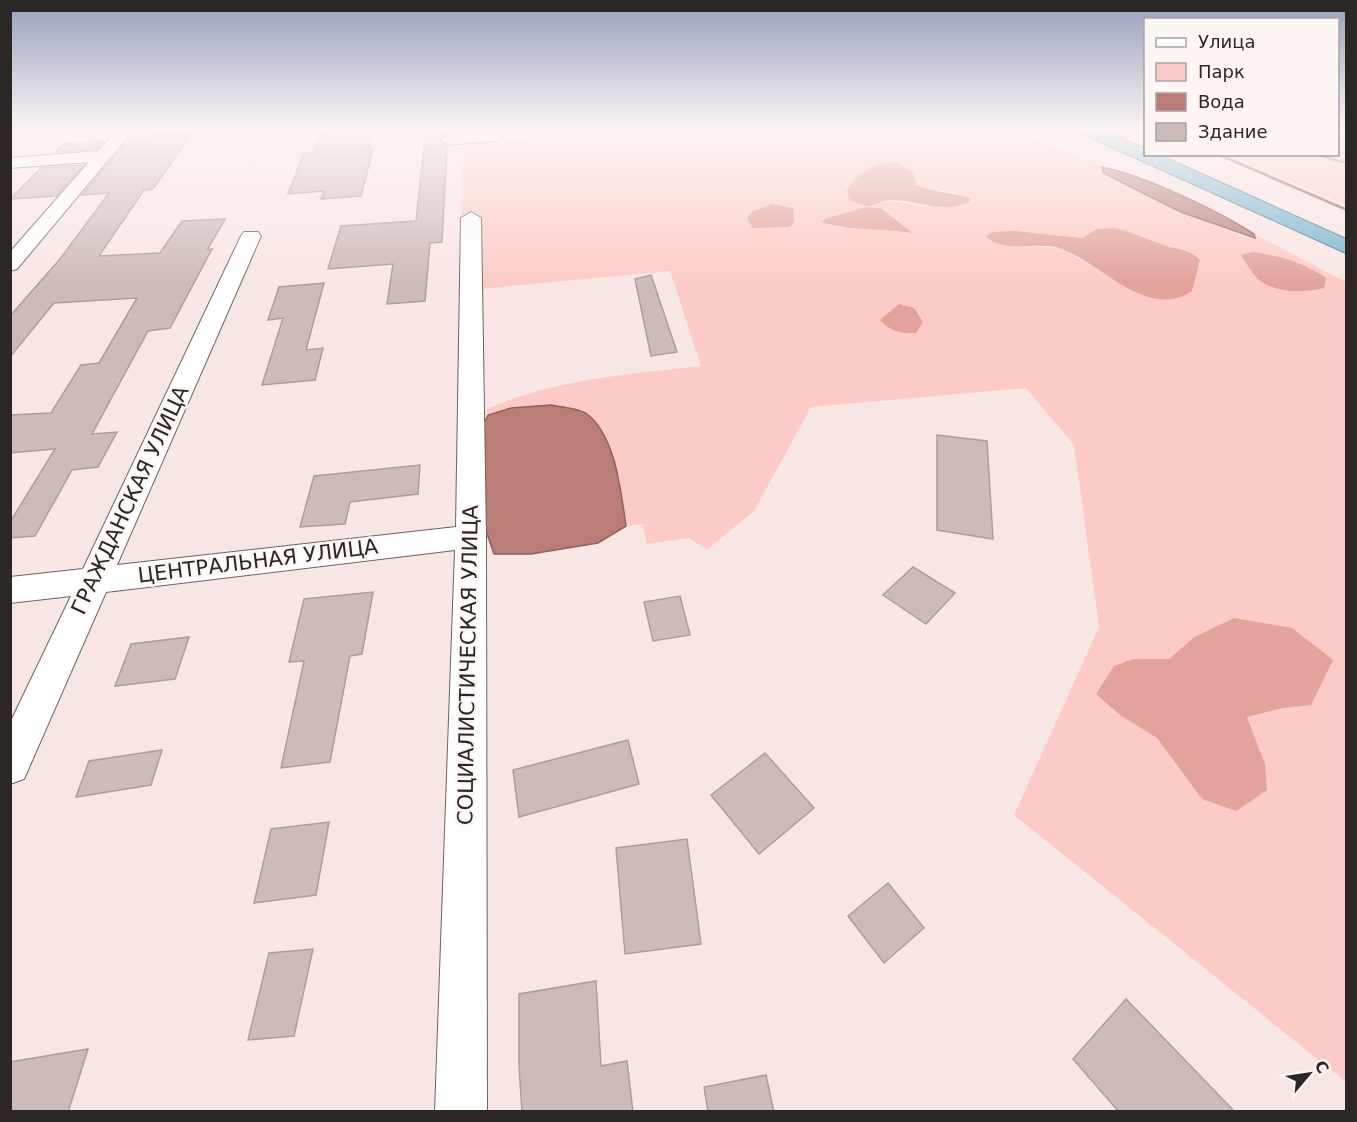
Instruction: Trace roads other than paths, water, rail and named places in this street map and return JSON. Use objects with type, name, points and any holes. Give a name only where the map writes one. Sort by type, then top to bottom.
[{"type":"highway","points":[[1199,180],[1347,248]]},
{"type":"highway","points":[[1225,180],[1347,235]]},
{"type":"street","points":[[10,265],[83,180]]},
{"type":"street","name":"СОЦИАЛИСТИЧЕСКАЯ УЛИЦА","points":[[461,1112],[471,537],[471,218]]},
{"type":"street","name":"ГРАЖДАНСКАЯ УЛИЦА","points":[[10,766],[251,236]]},
{"type":"street","name":"ЦЕНТРАЛЬНАЯ УЛИЦА","points":[[10,590],[471,537]]},
{"type":"water","points":[[1118,180],[1144,180],[1180,195],[1239,225],[1254,234],[1255,238],[1181,212]]},
{"type":"water","points":[[551,405],[584,412],[597,424],[605,436],[616,466],[626,526],[598,543],[531,554],[494,554],[484,525],[483,425],[488,415],[511,408]]},
{"type":"waterway","points":[[1277,180],[1346,210]]}]
